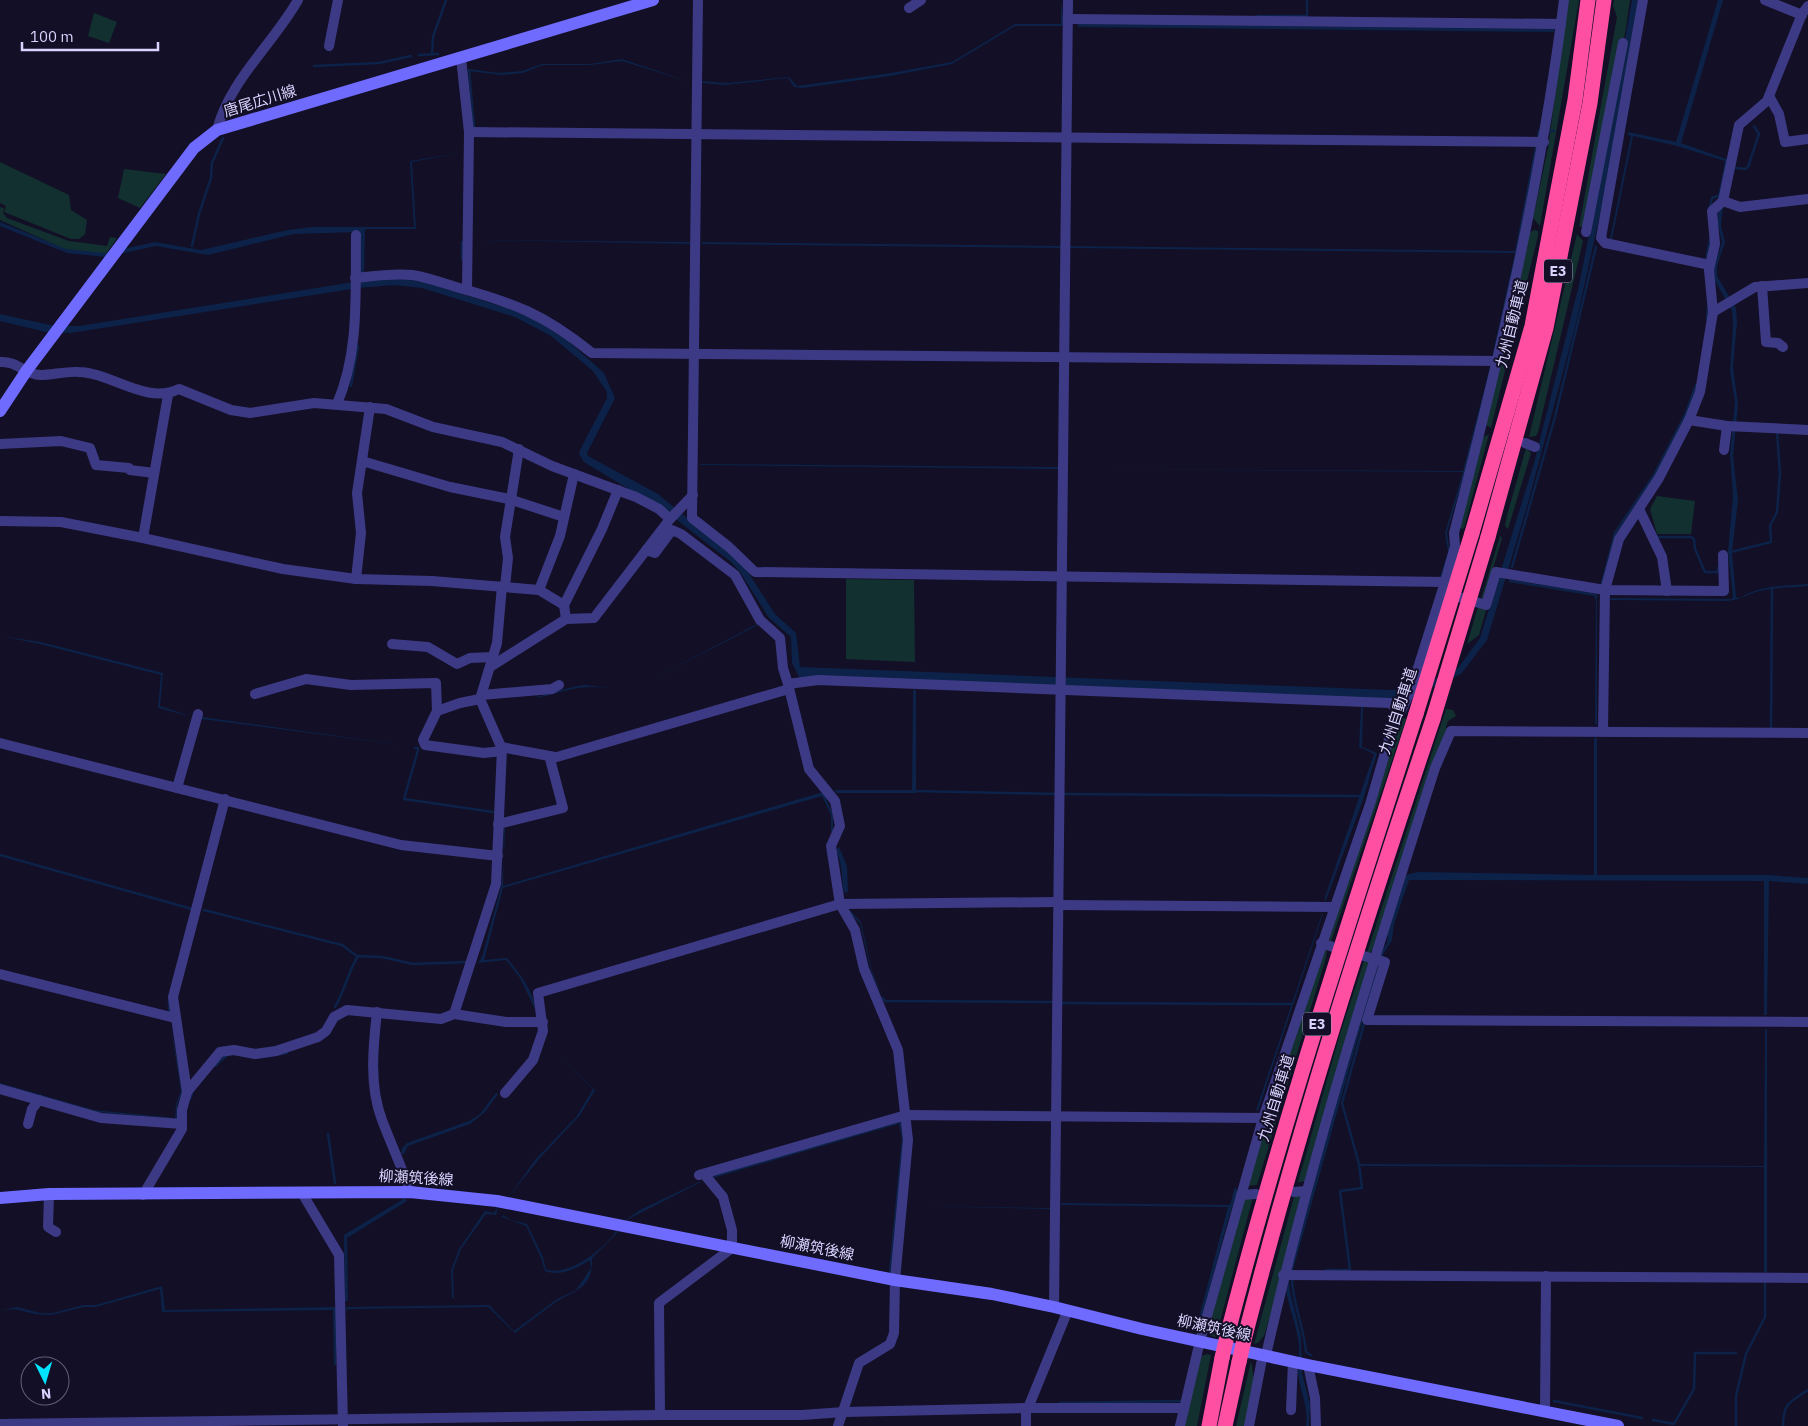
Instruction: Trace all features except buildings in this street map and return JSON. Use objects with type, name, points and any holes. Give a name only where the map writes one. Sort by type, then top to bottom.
[{"type":"highway","name":"九州自動車道","points":[[1209,1426],[1227,1336],[1286,1122],[1472,533],[1532,326],[1575,100],[1588,0]]},
{"type":"highway","name":"E3","points":[[1225,1426],[1244,1340],[1271,1235],[1360,935],[1433,719],[1488,537],[1546,328],[1589,112],[1604,0]]},
{"type":"main road","name":"唐尾広川線","points":[[0,411],[27,370],[113,253],[194,148],[217,130],[653,0]]},
{"type":"main road","name":"柳瀬筑後線","points":[[0,1198],[49,1194],[143,1195],[410,1192],[497,1201],[895,1280],[992,1294],[1308,1365],[1618,1426]]},
{"type":"street","points":[[329,46],[338,0]]},
{"type":"street","points":[[698,0],[692,518],[729,547],[756,572],[1444,587],[1486,605],[1496,572],[1605,590],[1724,591],[1723,555]]},
{"type":"street","points":[[910,8],[921,0]]},
{"type":"street","points":[[1054,1307],[1068,0]]},
{"type":"street","points":[[1180,1426],[1200,1341],[1262,1118],[1371,801],[1391,732],[1410,690],[1444,587],[1455,546],[1454,533],[1486,430],[1497,361],[1528,227],[1544,142],[1564,0]]},
{"type":"street","points":[[1643,0],[1600,238],[1605,243],[1710,265]]},
{"type":"street","points":[[1764,0],[1802,15]]},
{"type":"street","points":[[217,130],[221,114],[229,97],[284,25],[294,1]]},
{"type":"street","points":[[1603,731],[1603,604],[1619,539],[1659,478],[1689,420],[1700,392],[1713,312],[1710,265],[1715,244],[1712,211],[1723,201],[1739,125],[1767,101],[1802,15],[1808,6]]},
{"type":"street","points":[[1068,19],[1561,24]]},
{"type":"street","points":[[1586,232],[1624,43]]},
{"type":"street","points":[[461,58],[469,132],[467,290]]},
{"type":"street","points":[[1769,96],[1779,114],[1785,142],[1808,139]]},
{"type":"street","points":[[469,132],[697,132],[1544,142]]},
{"type":"street","points":[[1723,201],[1740,207],[1808,199]]},
{"type":"street","points":[[337,404],[347,382],[354,342],[356,235]]},
{"type":"street","points":[[355,283],[397,274],[413,275],[487,295],[538,315],[564,331],[592,353],[1497,361]]},
{"type":"street","points":[[1713,312],[1755,287],[1808,283]]},
{"type":"street","points":[[1762,286],[1766,342],[1778,343],[1783,347]]},
{"type":"street","points":[[0,362],[8,361],[20,365],[38,375],[80,372],[132,388],[168,394],[179,389],[231,410],[250,413],[314,403],[386,409],[433,427],[502,442],[574,474],[618,490],[659,509],[670,519]]},
{"type":"street","points":[[143,538],[168,394]]},
{"type":"street","points":[[356,579],[360,532],[357,493],[370,407]]},
{"type":"street","points":[[1689,420],[1727,426],[1808,430]]},
{"type":"street","points":[[1724,450],[1727,426]]},
{"type":"street","points":[[0,444],[61,441],[90,448],[96,465],[129,468],[130,470],[154,473]]},
{"type":"street","points":[[1525,444],[1535,447]]},
{"type":"street","points":[[454,1014],[496,884],[501,749],[481,697],[497,643],[508,558],[505,537],[509,499],[519,449]]},
{"type":"street","points":[[362,461],[453,488],[509,499],[564,517]]},
{"type":"street","points":[[539,590],[560,536],[574,474]]},
{"type":"street","points":[[566,619],[564,605],[602,529],[618,490]]},
{"type":"street","points":[[392,644],[428,647],[457,664],[470,658],[491,662],[566,619],[594,618],[670,519],[693,495]]},
{"type":"street","points":[[1639,509],[1662,557],[1667,591]]},
{"type":"street","points":[[0,521],[61,522],[283,569],[356,579],[504,586],[539,590],[564,605]]},
{"type":"street","points":[[646,550],[655,553],[672,530],[681,534],[735,575],[760,620],[780,638],[783,668],[809,769],[835,801],[840,826],[831,846],[840,904],[855,930],[864,969],[898,1050],[908,1140],[895,1280],[894,1333],[890,1344],[859,1363],[838,1426]]},
{"type":"street","points":[[255,694],[306,679],[351,685],[436,683],[438,711],[423,740],[425,746],[484,753],[501,749],[555,757]]},
{"type":"street","points":[[498,824],[563,808],[550,759],[788,687],[818,680],[1390,703],[1400,712]]},
{"type":"street","points":[[438,711],[460,702],[481,697],[552,689],[559,685]]},
{"type":"street","points":[[177,788],[198,714]]},
{"type":"street","points":[[1249,1426],[1264,1355],[1287,1275],[1306,1191],[1369,958],[1435,768],[1451,731],[1808,733]]},
{"type":"street","points":[[0,743],[401,845],[498,856]]},
{"type":"street","points":[[143,1195],[182,1129],[182,1110],[186,1092],[173,996],[225,799]]},
{"type":"street","points":[[504,1093],[533,1060],[544,1031],[538,992],[840,904],[1059,904],[1333,908]]},
{"type":"street","points":[[1321,943],[1333,947]]},
{"type":"street","points":[[1369,958],[1385,962],[1367,1020],[1808,1022]]},
{"type":"street","points":[[0,974],[175,1018]]},
{"type":"street","points":[[186,1092],[220,1052],[234,1050],[255,1054],[276,1051],[318,1037],[326,1031],[334,1017],[347,1010],[441,1019],[454,1014],[506,1022],[543,1022]]},
{"type":"street","points":[[377,1012],[372,1053],[381,1118],[401,1164],[410,1192]]},
{"type":"street","points":[[0,1089],[101,1118],[182,1124]]},
{"type":"street","points":[[28,1124],[32,1109],[39,1100]]},
{"type":"street","points":[[660,1415],[659,1303],[732,1248],[732,1230],[722,1197],[701,1175],[906,1115],[1262,1118]]},
{"type":"street","points":[[1294,1192],[1306,1191]]},
{"type":"street","points":[[302,1193],[339,1255],[343,1423]]},
{"type":"street","points":[[49,1194],[48,1226],[56,1232]]},
{"type":"street","points":[[1241,1195],[1256,1194]]},
{"type":"street","points":[[1287,1275],[1808,1278]]},
{"type":"street","points":[[1546,1276],[1546,1412]]},
{"type":"street","points":[[1026,1426],[1027,1408],[1068,1310]]},
{"type":"street","points":[[1291,1410],[1293,1361]]},
{"type":"street","points":[[1308,1365],[1315,1398],[1316,1426]]},
{"type":"street","points":[[0,1424],[343,1423],[660,1415],[802,1415],[844,1412],[1027,1408],[1184,1408]]},
{"type":"green space","points":[[1568,0],[1579,0],[1540,226],[1533,218],[1548,148]]},
{"type":"green space","points":[[1614,0],[1630,0],[1626,28],[1583,226],[1579,227],[1617,17],[1613,6]]},
{"type":"green space","points":[[94,13],[117,22],[109,43],[88,36]]},
{"type":"green space","points":[[0,162],[69,195],[71,210],[87,220],[85,234],[79,239],[71,239],[4,212],[6,206],[0,203]]},
{"type":"green space","points":[[124,169],[166,174],[140,208],[118,198]]},
{"type":"green space","points":[[0,207],[4,208],[3,213],[7,218],[69,241],[107,246],[110,237],[117,238],[106,254],[69,251],[0,220]]},
{"type":"green space","points":[[1534,230],[1538,231],[1538,236],[1491,428],[1486,425],[1518,289],[1529,233]]},
{"type":"green space","points":[[1577,234],[1583,241],[1538,432],[1536,436],[1529,437]]},
{"type":"green space","points":[[1489,434],[1464,528],[1462,529],[1458,527],[1482,438]]},
{"type":"green space","points":[[1526,448],[1531,453],[1508,529],[1505,526],[1507,515]]},
{"type":"green space","points":[[1657,496],[1695,501],[1691,534],[1657,534],[1650,509]]},
{"type":"green space","points":[[1500,536],[1502,538],[1485,597],[1481,599]]},
{"type":"green space","points":[[846,579],[914,580],[915,662],[846,659]]},
{"type":"green space","points":[[1478,607],[1486,610],[1479,635],[1467,644]]},
{"type":"green space","points":[[1446,709],[1453,710],[1456,716],[1448,721],[1446,727],[1448,732],[1372,951],[1367,953]]},
{"type":"green space","points":[[1402,717],[1406,719],[1331,942],[1327,935],[1391,741]]},
{"type":"green space","points":[[1325,948],[1327,951],[1326,958],[1257,1185],[1246,1186],[1255,1154]]},
{"type":"green space","points":[[1364,961],[1371,963],[1307,1181],[1298,1182],[1340,1034]]},
{"type":"green space","points":[[1295,1193],[1300,1194],[1299,1209],[1275,1300],[1264,1336],[1258,1343],[1254,1344]]},
{"type":"green space","points":[[1253,1197],[1216,1337],[1211,1336],[1207,1329],[1244,1198]]},
{"type":"green space","points":[[1211,1355],[1197,1426],[1184,1426],[1201,1356]]},
{"type":"green space","points":[[1251,1361],[1254,1379],[1245,1426],[1236,1426]]},
{"type":"water","points":[[1061,0],[1064,26],[1015,26],[952,64],[890,76],[802,88],[794,87],[788,78],[724,85],[702,83],[703,81],[727,83],[789,77],[797,86],[891,73],[952,62],[1015,24],[1061,24]]},
{"type":"water","points":[[1632,0],[1639,0],[1607,183],[1575,327],[1528,503],[1487,640],[1461,674],[1400,703],[1393,700],[800,679],[792,663],[791,637],[769,618],[740,572],[731,562],[668,513],[584,462],[579,454],[580,450],[607,398],[607,392],[593,371],[551,336],[515,317],[422,288],[394,285],[358,288],[71,333],[46,332],[0,321],[0,314],[55,326],[79,326],[360,281],[359,232],[294,234],[208,255],[156,246],[106,257],[67,253],[0,226],[0,222],[66,249],[105,253],[155,242],[201,250],[288,230],[312,227],[414,227],[410,161],[464,152],[412,162],[416,229],[365,229],[364,280],[400,278],[427,283],[513,310],[532,318],[566,339],[604,373],[615,398],[587,453],[588,456],[658,494],[730,553],[748,572],[775,614],[796,633],[800,667],[1390,690],[1415,689],[1458,668],[1480,638],[1534,463],[1579,285]]},
{"type":"water","points":[[1718,0],[1723,0],[1681,143],[1729,160],[1720,199],[1723,208],[1721,226],[1725,242],[1717,266],[1717,276],[1736,308],[1737,322],[1733,367],[1738,405],[1733,456],[1738,500],[1732,553],[1736,597],[1740,598],[1737,599],[1727,601],[1610,600],[1611,598],[1732,599],[1733,597],[1728,552],[1733,496],[1730,454],[1735,401],[1730,372],[1733,325],[1732,311],[1715,281],[1713,272],[1722,242],[1718,225],[1718,196],[1725,161],[1677,146],[1633,136],[1612,239],[1610,239],[1631,136],[1628,135],[1628,132],[1676,142]]},
{"type":"water","points":[[1078,24],[1554,29],[1554,32],[1078,27]]},
{"type":"water","points":[[622,59],[693,83],[622,61],[590,65],[543,65],[523,73],[502,75],[468,71],[469,69],[499,73],[522,71],[542,64],[590,64]]},
{"type":"water","points":[[1535,146],[1537,146],[1509,296],[1494,357],[1492,357],[1515,253],[1069,248],[1069,246],[1515,251]]},
{"type":"water","points":[[474,240],[692,242],[692,244]]},
{"type":"water","points":[[702,242],[1062,246],[1062,248],[702,244]]},
{"type":"water","points":[[1490,367],[1492,367],[1478,428],[1447,533],[1450,552],[1442,577],[1440,577],[1448,552],[1445,533],[1463,472],[1068,469],[1463,471]]},
{"type":"water","points":[[700,465],[1059,467],[1059,469]]},
{"type":"water","points":[[1808,584],[1808,586],[1780,588],[1753,593],[1741,598],[1756,591],[1772,587]]},
{"type":"water","points":[[1596,595],[1597,599],[1597,725],[1595,724]]},
{"type":"water","points":[[757,624],[758,625],[641,685]]},
{"type":"water","points":[[0,636],[41,642],[163,673],[160,706],[193,717],[158,708],[161,675],[40,644]]},
{"type":"water","points":[[585,685],[609,688],[578,688],[535,698],[558,691]]},
{"type":"water","points":[[913,690],[916,690],[916,793],[836,793],[835,790],[912,790]]},
{"type":"water","points":[[1361,707],[1363,707],[1362,747],[1377,753],[1363,800],[1326,900],[1324,900],[1374,754],[1359,747]]},
{"type":"water","points":[[202,717],[417,747],[202,719]]},
{"type":"water","points":[[1594,738],[1597,738],[1597,875],[1769,875],[1808,878],[1808,884],[1769,881],[1767,1015],[1764,1015],[1764,881],[1409,880],[1394,924],[1392,940],[1384,953],[1362,1023],[1293,1270],[1286,1270],[1381,952],[1387,943],[1388,928],[1406,875],[1418,872],[1594,875]]},
{"type":"water","points":[[823,792],[833,814],[833,832],[831,832],[831,815],[822,796],[503,888],[484,960],[507,958],[529,989],[536,1011],[520,978],[506,960],[478,963],[482,957],[501,887],[504,863],[503,886]]},
{"type":"water","points":[[503,828],[505,828],[504,859]]},
{"type":"water","points":[[839,847],[847,866],[848,892],[844,893],[841,866],[836,850]]},
{"type":"water","points":[[849,909],[861,922],[872,971],[884,1000],[872,975],[860,923],[851,915]]},
{"type":"water","points":[[1323,914],[1258,1111],[1256,1110]]},
{"type":"water","points":[[170,1023],[183,1090],[177,1105],[177,1119],[96,1112],[0,1085],[0,1083],[94,1110],[175,1118],[176,1104],[181,1091]]},
{"type":"water","points":[[1765,1029],[1767,1029],[1767,1272],[1764,1272],[1764,1167],[1359,1166],[1358,1164],[1764,1166]]},
{"type":"water","points":[[544,1043],[595,1090],[580,1115],[539,1159],[508,1198],[535,1160],[577,1116],[593,1089]]},
{"type":"water","points":[[496,1093],[498,1094],[485,1112],[470,1124],[408,1146],[404,1154],[401,1154],[402,1148],[407,1143],[469,1121],[480,1114]]},
{"type":"water","points":[[1252,1124],[1235,1187],[1238,1191],[1228,1220],[1199,1330],[1196,1329],[1228,1207],[1061,1205],[1061,1203],[1230,1205]]},
{"type":"water","points":[[701,1182],[623,1222],[640,1210]]},
{"type":"water","points":[[405,1198],[407,1201],[347,1238],[348,1301],[345,1301],[344,1235]]},
{"type":"water","points":[[908,1206],[1052,1208],[1052,1209]]},
{"type":"water","points":[[498,1207],[496,1215],[486,1214],[461,1249],[453,1270],[454,1298],[452,1298],[451,1270],[459,1249],[485,1211],[494,1213]]},
{"type":"water","points":[[503,1215],[511,1220],[527,1224],[543,1257],[546,1269],[555,1271],[565,1269],[585,1260],[604,1245],[616,1231],[618,1232],[592,1258],[592,1268],[587,1282],[577,1290],[556,1302],[515,1333],[488,1307],[349,1309],[346,1311],[346,1307],[489,1305],[514,1331],[557,1299],[576,1290],[591,1268],[590,1260],[574,1269],[563,1272],[551,1273],[545,1271],[526,1226],[502,1217]]},
{"type":"water","points":[[1285,1279],[1289,1279],[1301,1336],[1302,1373],[1310,1404],[1309,1426],[1306,1426],[1306,1412],[1298,1373],[1299,1343],[1285,1287]]},
{"type":"water","points":[[162,1286],[165,1310],[336,1307],[336,1365],[334,1365],[333,1310],[162,1312],[160,1289],[96,1307],[84,1307],[51,1315],[35,1314],[15,1309],[0,1310],[17,1307],[40,1313],[53,1313],[83,1305],[96,1305]]},
{"type":"waterway","points":[[432,54],[433,37],[446,0]]},
{"type":"waterway","points":[[1258,16],[1307,16],[1307,0]]},
{"type":"waterway","points":[[419,55],[438,54]]},
{"type":"waterway","points":[[314,66],[379,63],[411,56]]},
{"type":"waterway","points":[[469,70],[474,126]]},
{"type":"waterway","points":[[1736,168],[1745,169],[1748,167],[1759,134],[1754,126]]},
{"type":"waterway","points":[[1538,136],[1539,131]]},
{"type":"waterway","points":[[1549,131],[1554,131]]},
{"type":"waterway","points":[[192,246],[199,214],[211,178],[212,163],[223,138]]},
{"type":"waterway","points":[[1710,207],[1712,198],[1718,196]]},
{"type":"waterway","points":[[1706,261],[1710,239]]},
{"type":"waterway","points":[[462,242],[462,259]]},
{"type":"waterway","points":[[1512,567],[1555,417],[1596,247]]},
{"type":"waterway","points":[[1707,318],[1708,306]]},
{"type":"waterway","points":[[351,386],[358,346]]},
{"type":"waterway","points":[[1602,583],[1615,533],[1654,475],[1686,413],[1696,385]]},
{"type":"waterway","points":[[1731,552],[1771,542],[1770,526],[1777,512],[1780,473],[1777,432]]},
{"type":"waterway","points":[[1656,537],[1691,537],[1694,539],[1695,549],[1705,572],[1717,572],[1719,566]]},
{"type":"waterway","points":[[1510,581],[1596,595],[1596,598]]},
{"type":"waterway","points":[[1771,730],[1772,588]]},
{"type":"waterway","points":[[415,748],[418,748],[418,750],[404,799],[493,812]]},
{"type":"waterway","points":[[914,791],[1058,794]]},
{"type":"waterway","points":[[1063,794],[1363,796]]},
{"type":"waterway","points":[[0,855],[192,909]]},
{"type":"waterway","points":[[204,910],[342,945],[357,956]]},
{"type":"waterway","points":[[335,1007],[358,956],[382,957],[413,964],[467,962]]},
{"type":"waterway","points":[[169,996],[169,1011]]},
{"type":"waterway","points":[[883,998],[885,1001],[1054,1002]]},
{"type":"waterway","points":[[1059,1003],[1292,1004]]},
{"type":"waterway","points":[[1326,1270],[1350,1270],[1340,1191],[1362,1188],[1359,1164],[1342,1103],[1364,1024]]},
{"type":"waterway","points":[[257,1058],[287,1053]]},
{"type":"waterway","points":[[215,1066],[227,1055]]},
{"type":"waterway","points":[[190,1099],[192,1094]]},
{"type":"waterway","points":[[712,1177],[900,1122],[903,1138],[890,1273]]},
{"type":"waterway","points":[[328,1134],[335,1183]]},
{"type":"waterway","points":[[1292,1279],[1294,1298],[1306,1352],[1311,1355]]},
{"type":"waterway","points":[[1736,1426],[1736,1396],[1746,1354],[1765,1317],[1765,1282]]},
{"type":"waterway","points":[[1653,1420],[1674,1424],[1694,1389],[1695,1353],[1736,1353]]},
{"type":"waterway","points":[[1783,1426],[1786,1408],[1796,1397],[1808,1390]]},
{"type":"waterway","points":[[1059,1403],[1181,1401]]},
{"type":"waterway","points":[[1554,1401],[1642,1418]]}]
